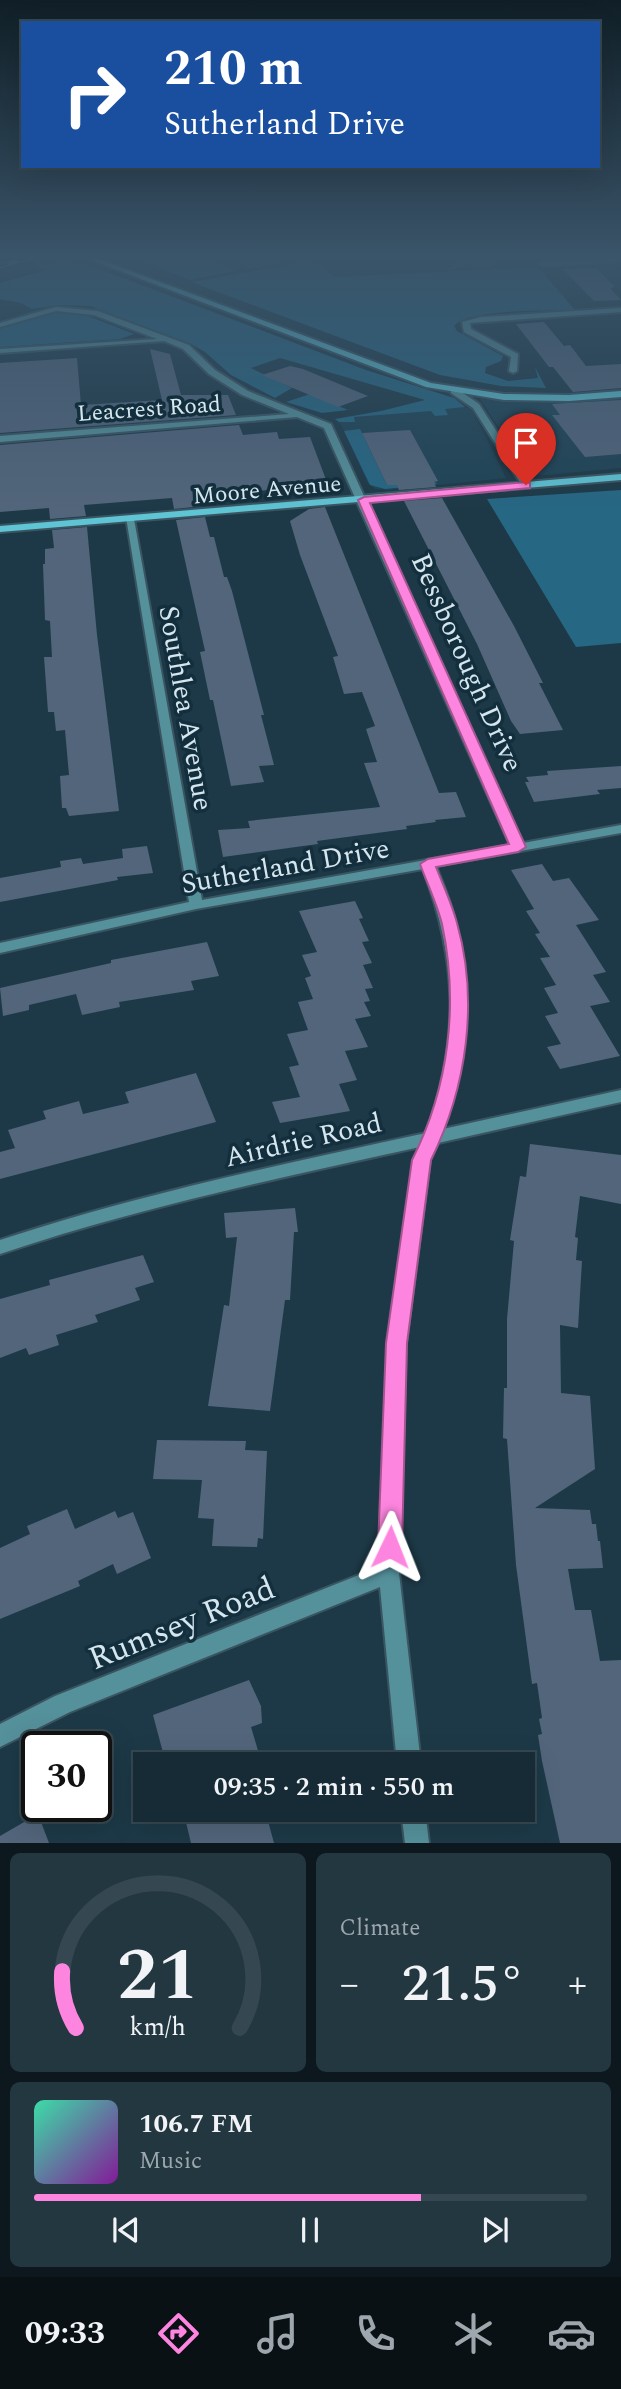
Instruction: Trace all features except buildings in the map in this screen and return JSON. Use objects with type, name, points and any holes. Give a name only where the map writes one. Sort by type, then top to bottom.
[{"type":"main road","points":[[303,340],[387,372],[454,391],[538,398],[621,394]]},
{"type":"main road","points":[[329,340],[413,372],[484,389],[539,392],[621,387]]},
{"type":"main road","name":"Moore Avenue","points":[[0,529],[621,477]]},
{"type":"street","points":[[0,351],[168,340]]},
{"type":"street","name":"Bessborough Drive","points":[[168,340],[186,347],[212,372],[237,389],[328,426],[364,500],[518,847]]},
{"type":"street","points":[[485,340],[515,356],[513,371]]},
{"type":"street","points":[[454,391],[476,406],[526,485]]},
{"type":"street","name":"Leacrest Road","points":[[0,439],[302,416]]},
{"type":"street","name":"Southlea Avenue","points":[[129,519],[196,905]]},
{"type":"street","name":"Sutherland Drive","points":[[0,948],[196,905],[621,829]]},
{"type":"street","points":[[408,1752],[389,1573],[397,1343],[422,1160],[433,1138],[455,1067],[459,1013],[457,971],[449,923],[428,864]]},
{"type":"street","name":"Airdrie Road","points":[[0,1247],[51,1230],[246,1179],[621,1096]]},
{"type":"street","name":"Rumsey Road","points":[[0,1736],[62,1704],[389,1573]]},
{"type":"street","points":[[414,1822],[417,1843]]},
{"type":"shaded area","points":[[0,340],[105,340],[0,347]]},
{"type":"shaded area","points":[[180,340],[287,340],[366,370],[454,398],[465,407],[445,409],[448,415],[435,416],[431,411],[354,417],[355,422],[339,422],[335,419],[425,400],[280,358],[251,368],[292,388],[275,398],[231,375],[205,352]]},
{"type":"shaded area","points":[[346,340],[474,340],[503,356],[501,361],[486,367],[485,373],[508,381],[538,378],[535,367],[546,388],[501,386],[440,375]]},
{"type":"shaded area","points":[[310,394],[348,410],[322,413],[286,402]]},
{"type":"shaded area","points":[[621,397],[621,468],[546,475],[529,474],[480,399],[535,402]]},
{"type":"shaded area","points":[[459,401],[471,408],[506,478],[375,489],[368,483],[341,424],[336,420]]},
{"type":"shaded area","points":[[360,429],[387,485],[437,484],[385,489],[370,485],[344,431]]},
{"type":"shaded area","points":[[621,490],[621,643],[576,647],[487,499]]},
{"type":"route","points":[[390,1547],[397,1343],[422,1160],[433,1138],[455,1067],[459,1013],[457,971],[449,923],[428,864],[518,847],[364,500],[526,485]]}]
